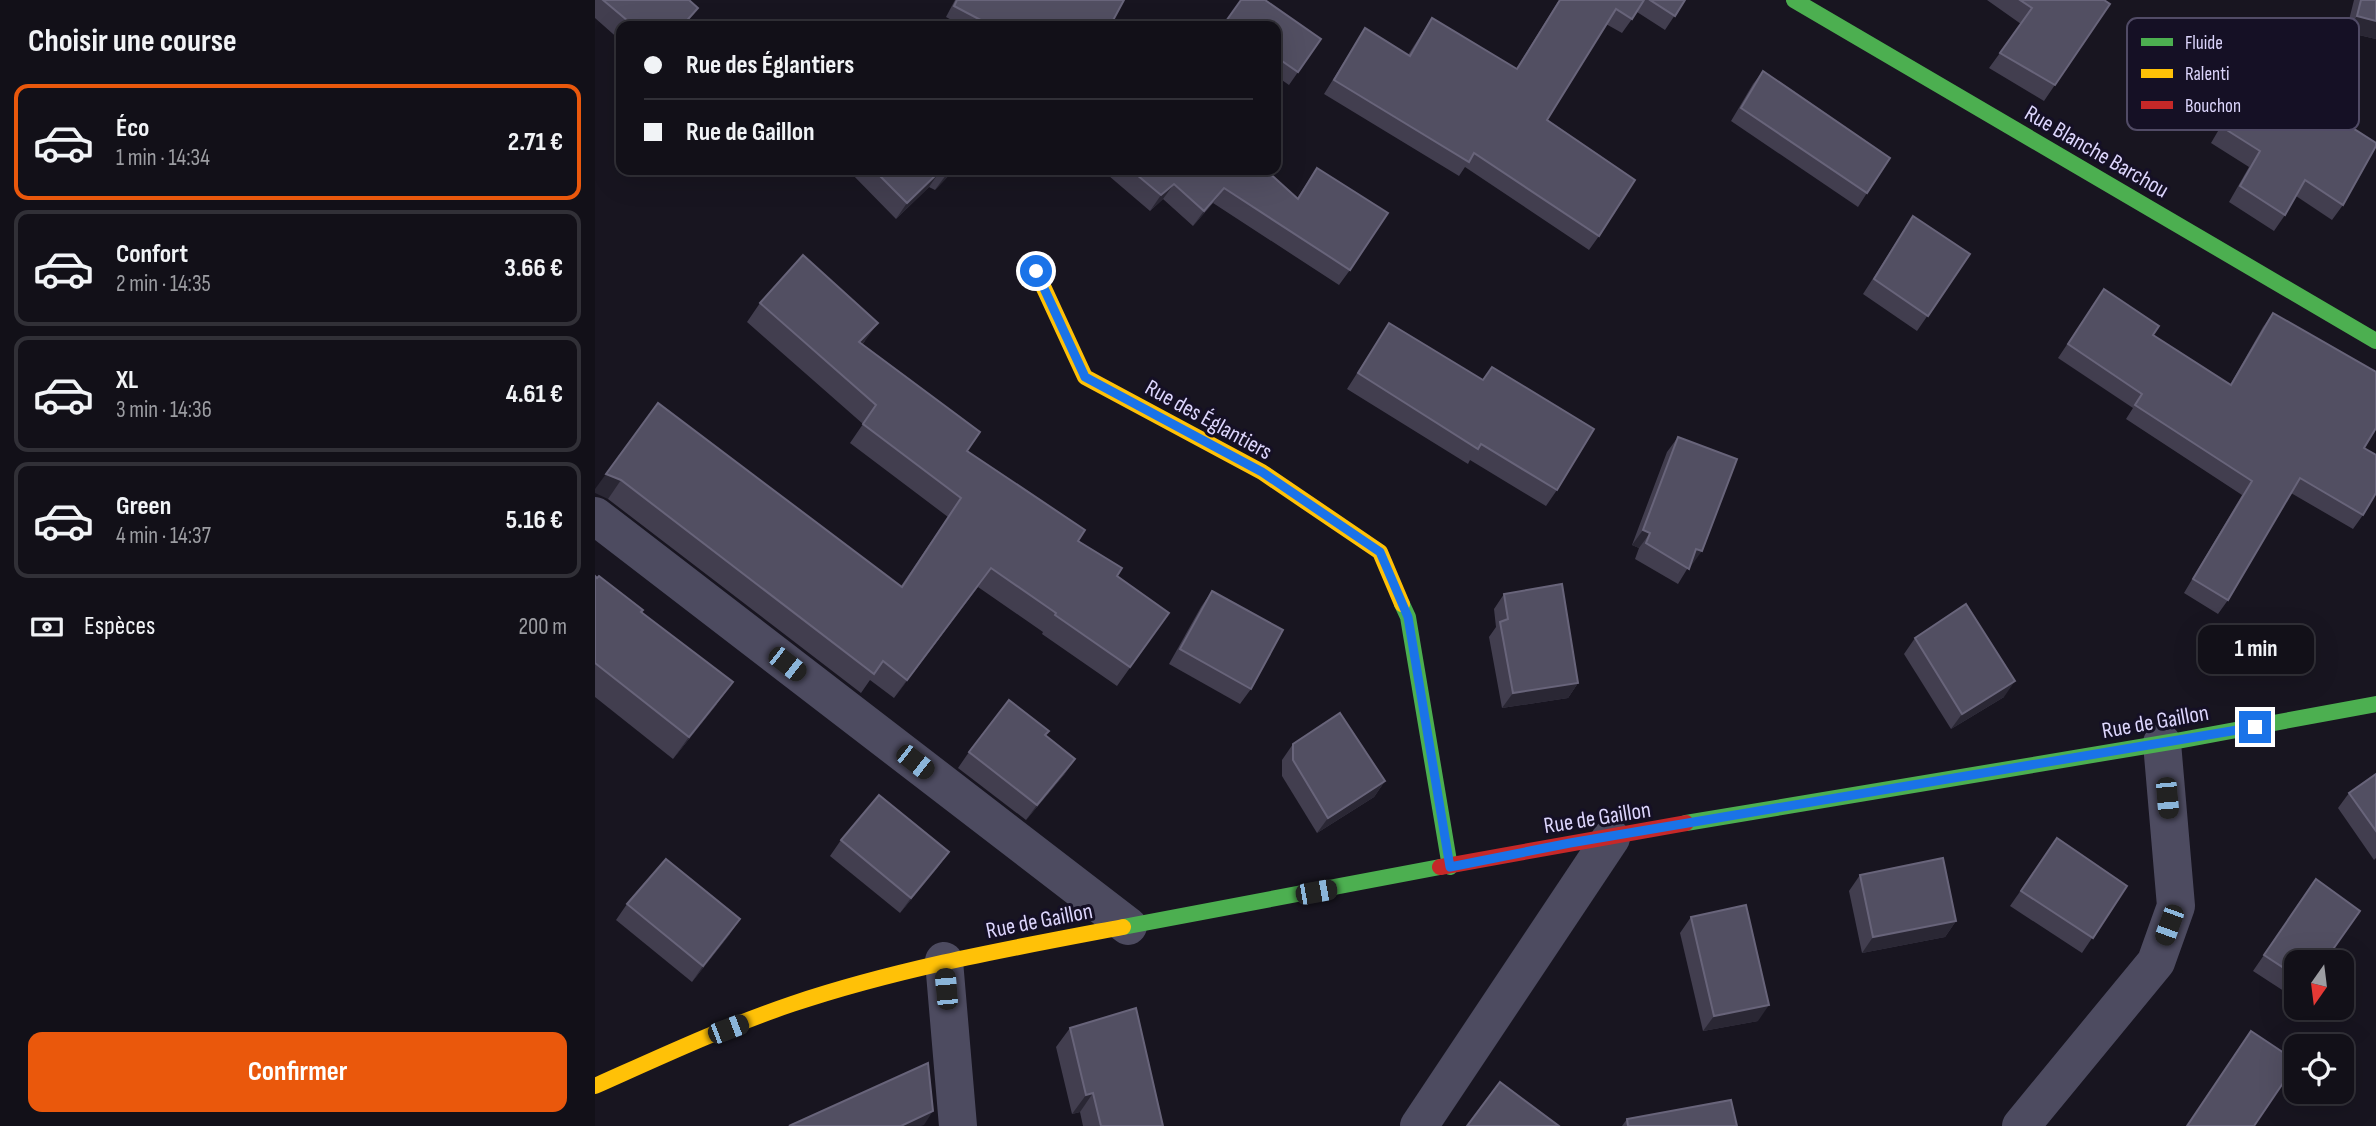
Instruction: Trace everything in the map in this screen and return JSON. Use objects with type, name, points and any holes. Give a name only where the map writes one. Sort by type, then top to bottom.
[{"type":"street","name":"Rue Blanche Barchou","points":[[1794,0],[2376,341]]},
{"type":"street","name":"Rue des Églantiers","points":[[1036,271],[1085,377],[1262,472],[1380,552],[1408,617],[1450,867]]},
{"type":"street","points":[[595,516],[1128,926]]},
{"type":"street","name":"Rue de Gaillon","points":[[595,1086],[686,1045],[792,1004],[944,961],[1570,843],[2376,704]]},
{"type":"street","points":[[2021,1126],[2156,962],[2176,906],[2162,743]]},
{"type":"street","points":[[1419,1126],[1611,838]]},
{"type":"street","points":[[944,961],[958,1126]]},
{"type":"building","points":[[603,0],[689,0],[698,8],[686,21],[628,21]]},
{"type":"building","points":[[957,0],[1124,0],[1113,21],[982,21],[954,6]]},
{"type":"building","points":[[1241,0],[1265,0],[1321,39],[1298,72],[1281,60],[1281,21],[1226,21]]},
{"type":"building","points":[[1560,0],[1644,0],[1632,19],[1616,9],[1547,120],[1635,180],[1599,236],[1474,153],[1469,162],[1334,80],[1365,28],[1410,56],[1432,18],[1517,69]]},
{"type":"building","points":[[1650,0],[1685,0],[1675,16]]},
{"type":"building","points":[[2020,0],[2104,0],[2110,4],[2055,85],[2000,53],[2032,8]]},
{"type":"building","points":[[2361,0],[2376,0],[2376,21],[2357,16]]},
{"type":"building","points":[[1763,71],[1890,158],[1867,193],[1741,108]]},
{"type":"building","points":[[2227,130],[2356,130],[2376,143],[2343,205],[2305,180],[2285,215],[2240,186],[2260,151]]},
{"type":"building","points":[[1317,168],[1388,213],[1350,270],[1224,188],[1204,211],[1174,184],[1161,195],[1137,175],[1272,175],[1298,199]]},
{"type":"building","points":[[879,175],[936,175],[907,203]]},
{"type":"building","points":[[1913,216],[1970,254],[1928,316],[1874,279]]},
{"type":"building","points":[[803,255],[878,323],[859,342],[980,432],[967,451],[1085,530],[1078,541],[1122,568],[1117,576],[1169,613],[1130,667],[991,568],[907,680],[883,661],[874,674],[621,480],[606,474],[658,403],[902,587],[961,498],[863,424],[876,405],[760,303]]},
{"type":"building","points":[[2104,289],[2159,326],[2153,335],[2231,385],[2273,313],[2376,372],[2376,428],[2364,448],[2376,455],[2376,493],[2363,515],[2300,478],[2228,600],[2193,579],[2252,481],[2135,405],[2142,394],[2068,344]]},
{"type":"building","points":[[1389,323],[1483,380],[1492,367],[1594,429],[1557,490],[1481,444],[1478,449],[1358,373]]},
{"type":"building","points":[[1678,437],[1737,459],[1702,551],[1696,549],[1689,569],[1646,543],[1650,533],[1643,530]]},
{"type":"building","points":[[595,576],[599,576],[643,610],[641,612],[733,682],[689,737],[595,663]]},
{"type":"building","points":[[1562,584],[1578,683],[1513,693],[1500,622],[1508,619],[1504,594]]},
{"type":"building","points":[[1212,591],[1283,630],[1251,689],[1180,649]]},
{"type":"building","points":[[1966,604],[2015,681],[1962,714],[1915,638]]},
{"type":"building","points":[[1009,700],[1049,731],[1045,735],[1075,759],[1037,805],[969,752]]},
{"type":"building","points":[[1340,713],[1385,781],[1328,818],[1293,760],[1293,744]]},
{"type":"building","points":[[2376,774],[2376,831],[2349,793]]},
{"type":"building","points":[[879,795],[949,852],[911,898],[841,840]]},
{"type":"building","points":[[2057,838],[2127,886],[2093,938],[2021,891]]},
{"type":"building","points":[[1943,858],[1956,921],[1873,937],[1860,875]]},
{"type":"building","points":[[666,859],[740,919],[703,966],[627,904]]},
{"type":"building","points":[[2316,879],[2360,911],[2332,950],[2284,950],[2284,968],[2264,955]]},
{"type":"building","points":[[1746,905],[1769,1005],[1714,1016],[1691,917]]},
{"type":"building","points":[[1136,1008],[1163,1126],[1101,1126],[1093,1093],[1086,1095],[1070,1028]]},
{"type":"building","points":[[2251,1031],[2284,1053],[2284,1082],[2254,1126],[2187,1126]]},
{"type":"building","points":[[928,1063],[933,1111],[901,1126],[789,1126]]},
{"type":"building","points":[[1500,1082],[1559,1126],[1467,1126]]},
{"type":"building","points":[[1731,1100],[1737,1126],[1628,1126],[1627,1119]]},
{"type":"traffic: fast","points":[[1794,0],[2376,341]]},
{"type":"traffic: fast","points":[[1402,604],[1408,617],[1450,867]]},
{"type":"traffic: fast","points":[[1686,823],[2182,740],[2376,704]]},
{"type":"traffic: fast","points":[[1123,927],[1440,867]]},
{"type":"traffic: slow","points":[[1036,271],[1085,377],[1262,472],[1380,552],[1402,604]]},
{"type":"traffic: slow","points":[[595,1086],[742,1022],[832,991],[956,960],[1123,927]]},
{"type":"traffic: jam","points":[[1440,867],[1686,823]]},
{"type":"route","points":[[1036,271],[1085,377],[1262,472],[1380,552],[1408,617],[1450,867],[1570,843],[2255,727]]}]
